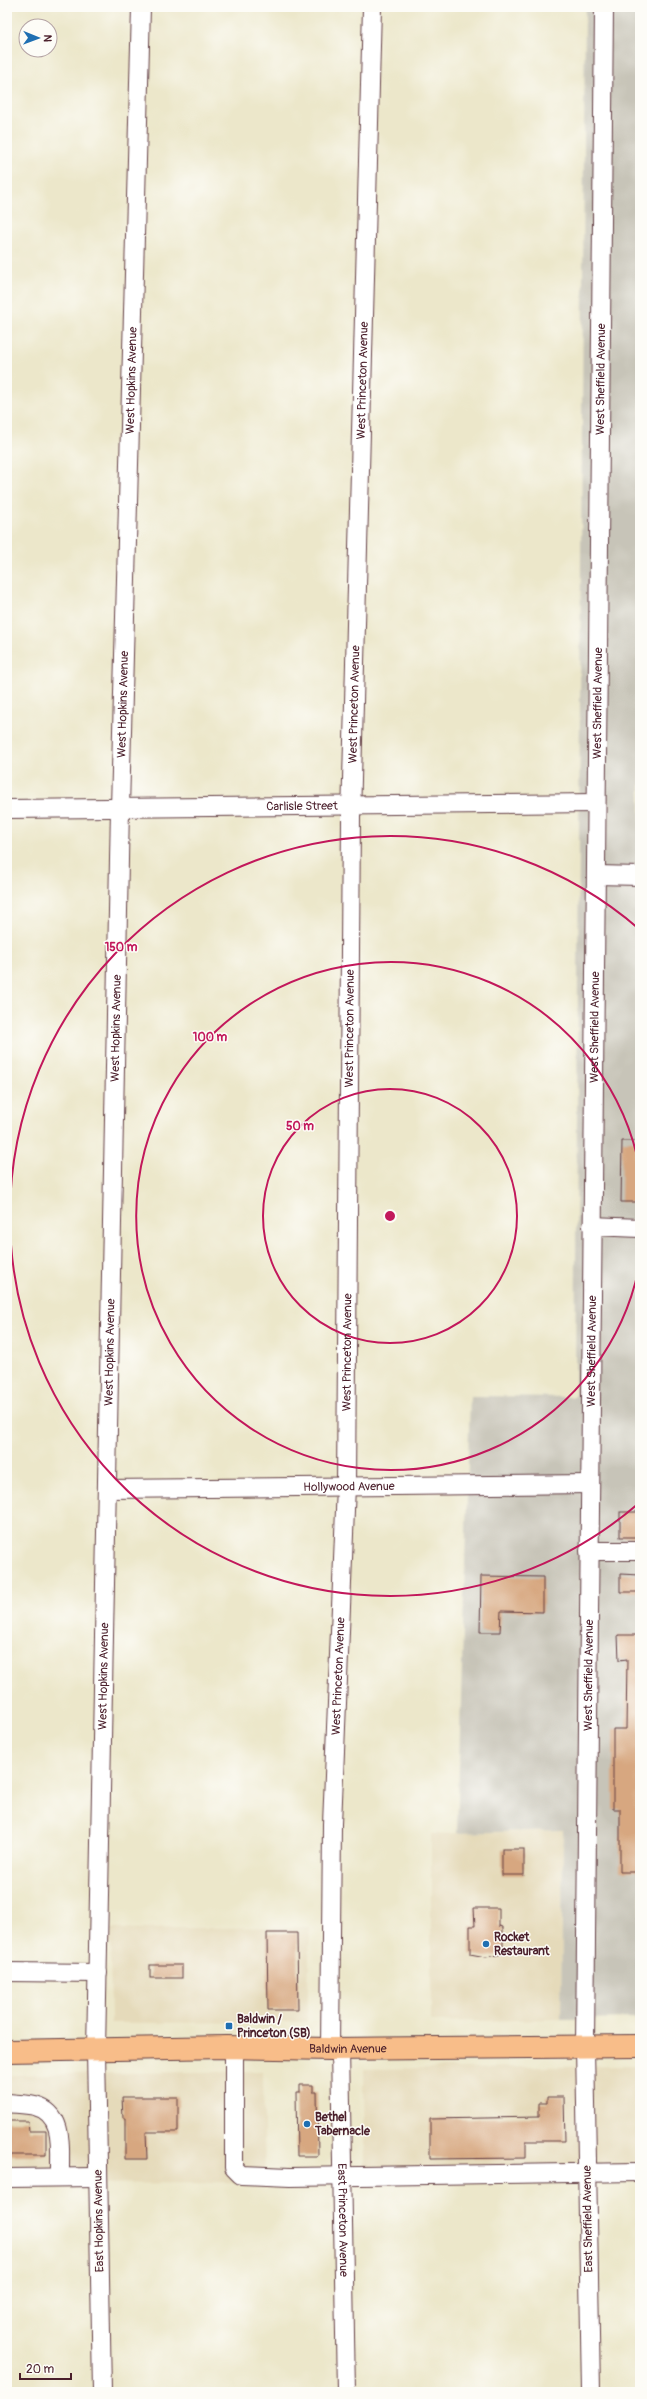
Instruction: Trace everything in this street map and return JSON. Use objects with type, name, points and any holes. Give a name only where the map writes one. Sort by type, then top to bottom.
[{"type":"main road","name":"Baldwin Avenue","points":[[7,2051],[234,2047],[335,2049],[640,2046]]},
{"type":"street","name":"West Hopkins Avenue","points":[[96,2050],[120,808],[141,7]]},
{"type":"street","name":"West Princeton Avenue","points":[[335,2049],[332,1824],[346,1486],[352,806],[372,7]]},
{"type":"street","name":"West Sheffield Avenue","points":[[585,2046],[604,7]]},
{"type":"street","name":"Carlisle Street","points":[[7,809],[596,803]]},
{"type":"street","points":[[596,875],[640,876]]},
{"type":"street","points":[[592,1226],[640,1228]]},
{"type":"street","name":"Hollywood Avenue","points":[[107,1489],[590,1484]]},
{"type":"street","points":[[589,1551],[640,1551]]},
{"type":"street","points":[[7,1972],[98,1973]]},
{"type":"street","name":"East Sheffield Avenue","points":[[585,2046],[591,2392]]},
{"type":"street","points":[[234,2047],[234,2168],[236,2173],[290,2177],[640,2172]]},
{"type":"street","name":"East Princeton Avenue","points":[[335,2049],[342,2176],[346,2392]]},
{"type":"street","name":"East Hopkins Avenue","points":[[96,2050],[102,2392]]},
{"type":"street","points":[[7,2103],[36,2106],[47,2112],[55,2120],[59,2131],[60,2177]]},
{"type":"street","points":[[7,2178],[98,2177]]},
{"type":"shaded area","points":[[585,7],[640,7],[640,2018],[561,2019],[563,1830],[457,1833],[470,1396],[575,1397]]},
{"type":"shaded area","points":[[563,1830],[561,2019],[431,2022],[431,1834]]},
{"type":"shaded area","points":[[310,1927],[307,2022],[111,2023],[110,1929]]},
{"type":"shaded area","points":[[640,2066],[640,2180],[365,2182],[364,2069]]},
{"type":"shaded area","points":[[263,2071],[265,2183],[7,2184],[7,2075]]},
{"type":"building","points":[[622,1141],[640,1141],[640,1202],[621,1202]]},
{"type":"building","points":[[620,1512],[640,1512],[640,1537],[620,1537]]},
{"type":"building","points":[[620,1574],[640,1575],[640,1592],[620,1592]]},
{"type":"building","points":[[481,1576],[543,1577],[543,1612],[501,1611],[500,1632],[480,1632]]},
{"type":"building","points":[[618,1635],[640,1635],[640,1872],[620,1872],[620,1809],[613,1809],[613,1729],[626,1729],[627,1659],[619,1660]]},
{"type":"building","points":[[502,1849],[524,1849],[524,1875],[502,1875]]},
{"type":"building","points":[[474,1908],[499,1908],[499,1926],[503,1927],[503,1954],[486,1957],[470,1954],[470,1926],[475,1926]]},
{"type":"building","points":[[267,1933],[297,1933],[298,2010],[268,2010]]},
{"type":"building","points":[[150,1965],[182,1965],[182,1978],[150,1978]]},
{"type":"building","name":"Bethel Tabernacle","points":[[300,2085],[313,2085],[313,2092],[317,2092],[318,2156],[297,2156],[296,2092],[300,2092]]},
{"type":"building","points":[[122,2097],[178,2097],[178,2132],[146,2132],[147,2159],[125,2159],[125,2118],[123,2118]]},
{"type":"building","points":[[547,2097],[564,2097],[565,2141],[526,2141],[526,2158],[430,2159],[430,2119],[539,2117],[539,2103],[547,2103]]},
{"type":"building","points":[[7,2121],[28,2121],[29,2131],[46,2131],[46,2155],[7,2155]]},
{"type":"place","name":"Rocket Restaurant","points":[[486,1944]]},
{"type":"place","name":"Baldwin / Princeton (SB)","points":[[229,2026]]},
{"type":"place","name":"Bethel Tabernacle","points":[[307,2124]]}]
